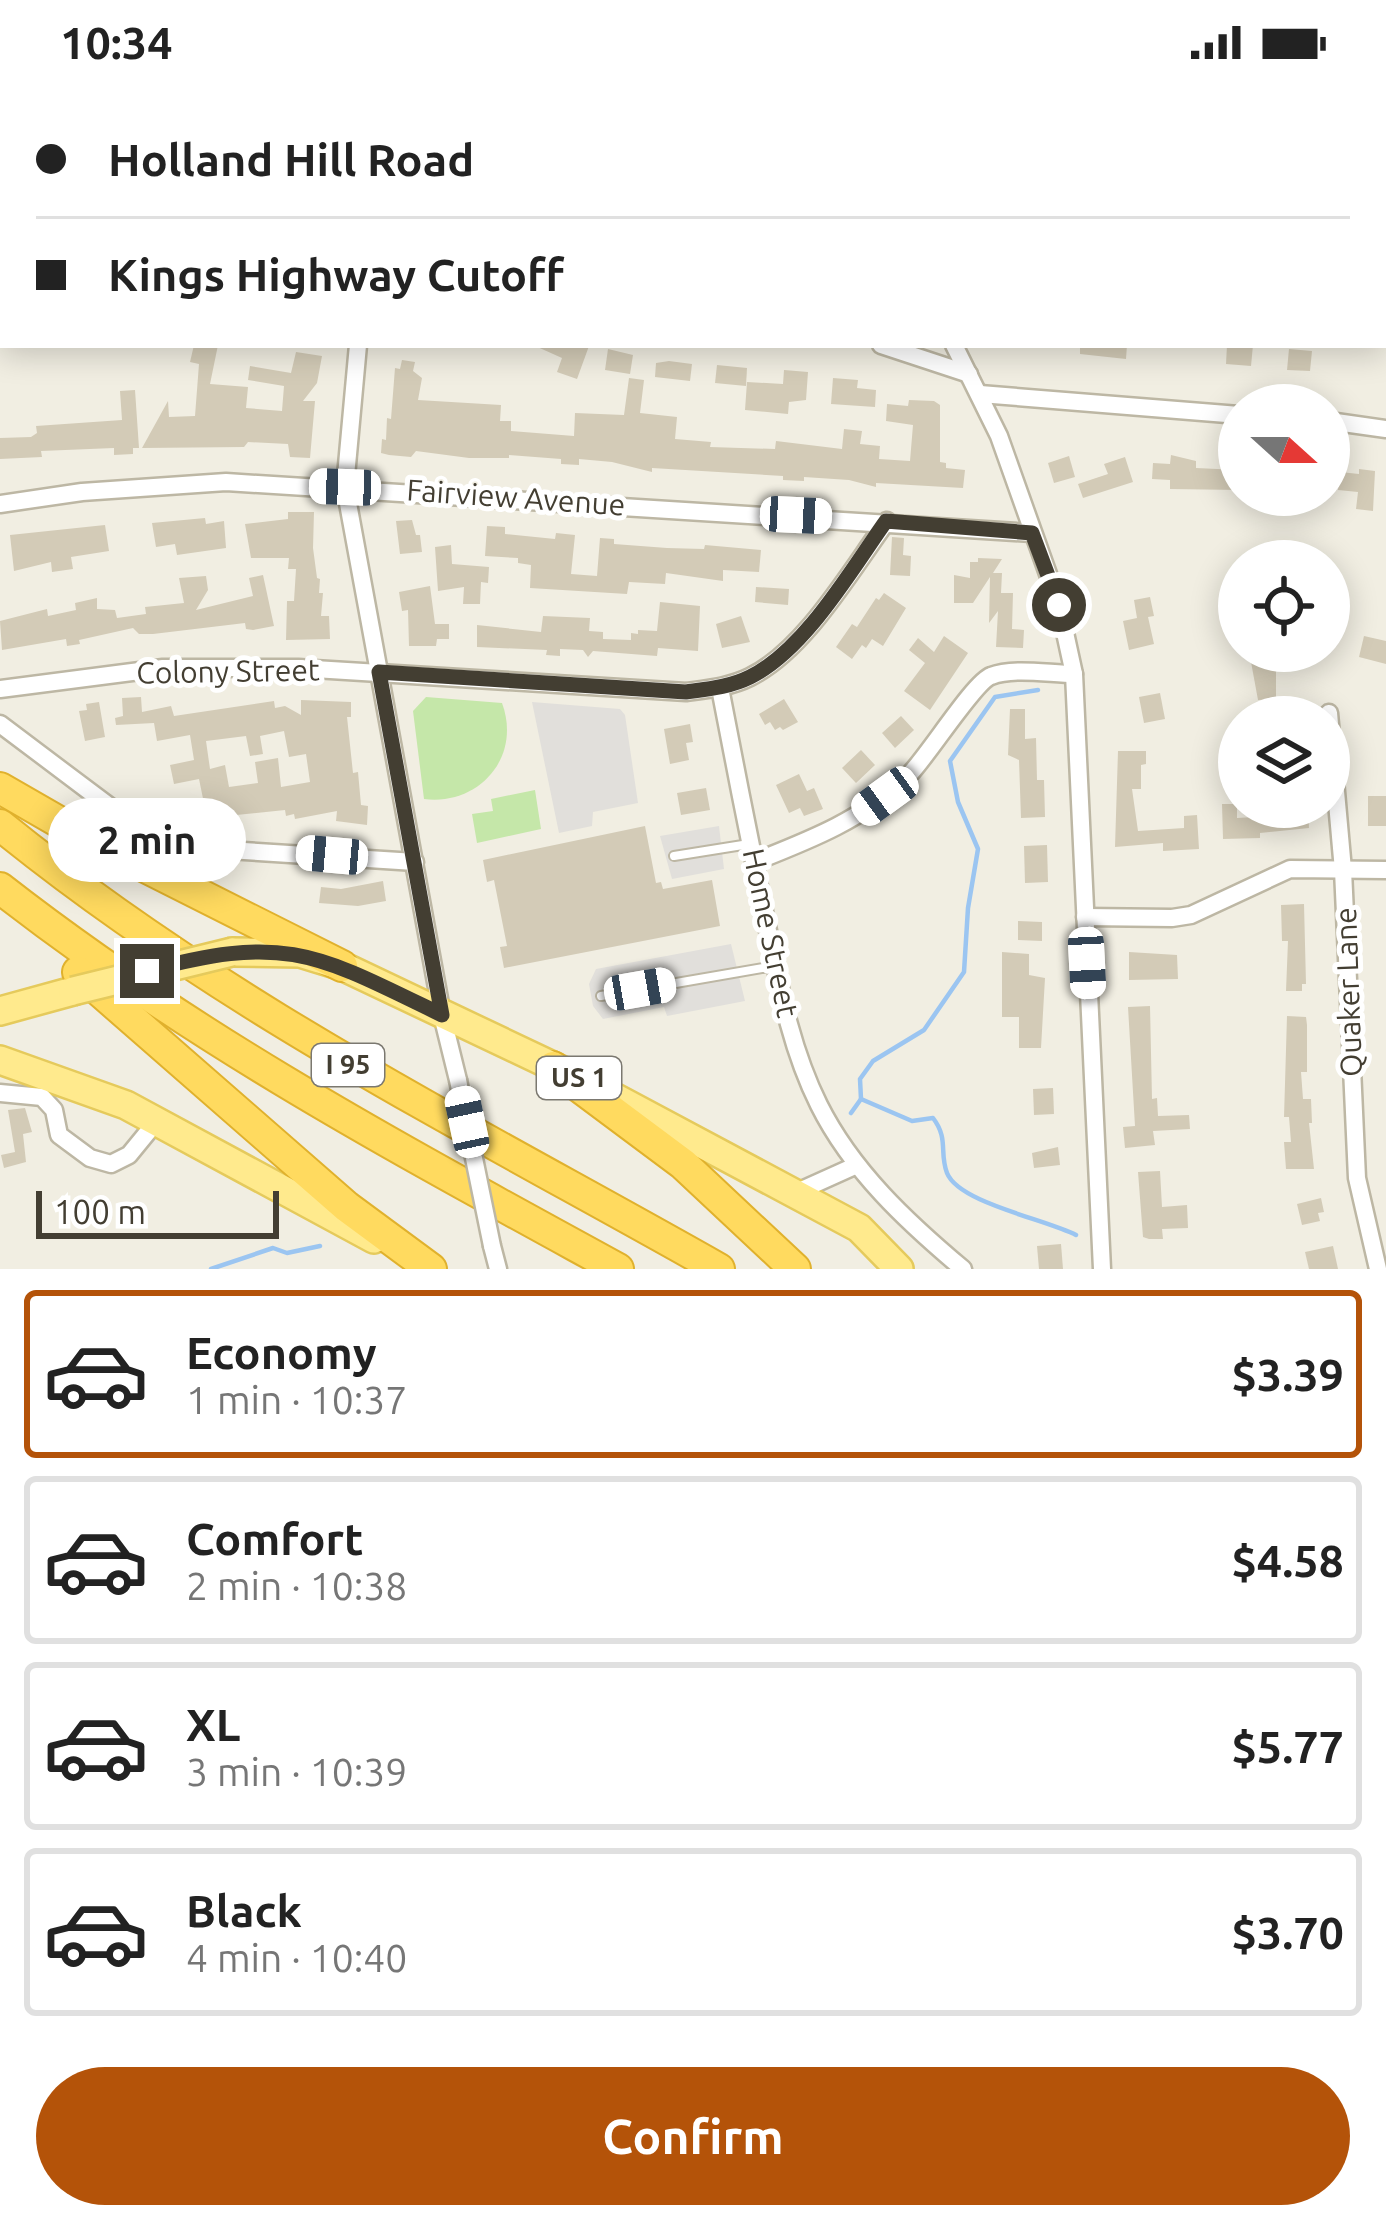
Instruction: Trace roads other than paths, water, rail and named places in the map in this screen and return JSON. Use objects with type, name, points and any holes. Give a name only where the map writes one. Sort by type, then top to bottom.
[{"type":"highway","points":[[0,788],[342,966]]},
{"type":"highway","name":"I 95","points":[[0,825],[126,922],[288,1029],[719,1269]]},
{"type":"highway","name":"I 95","points":[[0,888],[121,980],[221,1045],[341,1117],[618,1269]]},
{"type":"highway","points":[[0,898],[347,1207],[430,1269]]},
{"type":"highway","points":[[554,1067],[683,1164],[795,1269]]},
{"type":"main road","name":"US 1","points":[[0,1011],[232,952],[300,953],[342,966],[554,1067],[797,1192],[859,1228],[898,1269]]},
{"type":"main road","points":[[0,1060],[70,1083],[156,1122],[430,1269]]},
{"type":"street","points":[[358,348],[345,487],[442,1015],[498,1269]]},
{"type":"street","points":[[889,348],[969,374]]},
{"type":"street","points":[[956,348],[980,394],[1063,618],[1074,674],[1102,1269]]},
{"type":"street","points":[[980,394],[1218,414]]},
{"type":"street","points":[[1350,424],[1386,429]]},
{"type":"street","name":"Fairview Avenue","points":[[0,504],[82,492],[226,482],[1032,533]]},
{"type":"street","name":"Colony Street","points":[[0,689],[163,668],[379,672],[686,692],[720,688],[763,669],[792,644],[886,521]]},
{"type":"street","points":[[752,853],[821,836],[885,796],[930,754],[981,681],[995,674],[1074,674]]},
{"type":"street","name":"Home Street","points":[[720,688],[776,966],[793,1041],[807,1077],[857,1166],[960,1268]]},
{"type":"street","points":[[0,724],[113,809],[196,848],[415,862]]},
{"type":"street","name":"Quaker Lane","points":[[1339,828],[1357,1178],[1378,1269]]},
{"type":"street","points":[[1085,917],[1172,919],[1191,915],[1290,869],[1386,870]]},
{"type":"street","points":[[0,1093],[42,1097],[54,1110],[59,1135],[90,1158],[111,1164],[129,1155],[156,1122]]},
{"type":"street","points":[[797,1192],[857,1166]]},
{"type":"lane","points":[[674,856],[752,853]]},
{"type":"lane","points":[[601,996],[776,966]]},
{"type":"waterway","points":[[851,1113],[861,1099],[860,1079],[873,1061],[924,1030],[964,972],[978,849],[958,802],[950,761],[995,697],[1038,690]]},
{"type":"waterway","points":[[861,1099],[912,1121],[933,1118],[941,1132],[947,1173],[955,1184],[985,1202],[1076,1235]]},
{"type":"waterway","points":[[211,1269],[273,1248],[287,1253],[320,1246]]}]
